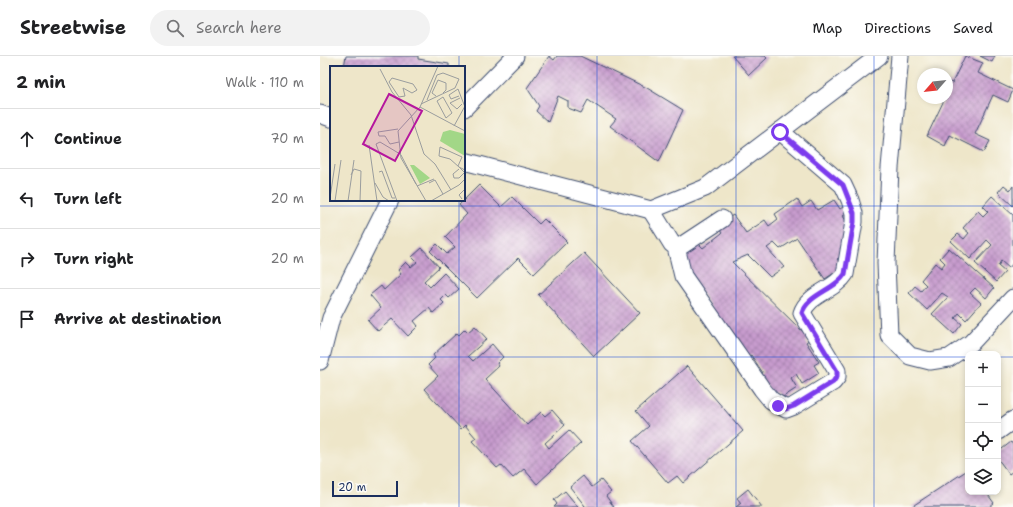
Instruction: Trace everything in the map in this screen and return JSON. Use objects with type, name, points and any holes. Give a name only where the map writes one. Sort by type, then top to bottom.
[{"type":"street","points":[[465,107],[515,56]]},
{"type":"street","points":[[465,161],[651,210],[705,188],[879,56]]},
{"type":"street","points":[[900,56],[890,168],[886,255],[889,335],[910,356],[930,361],[949,358],[971,343],[1013,298]]},
{"type":"street","points":[[320,114],[330,118]]},
{"type":"street","points":[[651,210],[672,244],[676,247],[683,276],[771,400],[786,409],[794,406],[833,382],[837,376],[837,371],[802,313],[804,307],[809,302],[841,280],[845,274],[854,213],[843,185],[780,132]]},
{"type":"street","points":[[320,361],[331,318],[390,201]]},
{"type":"street","points":[[676,247],[681,246],[722,219]]},
{"type":"street","points":[[1001,429],[1013,420]]},
{"type":"building","points":[[346,56],[418,56],[418,59],[449,64],[449,66],[344,66]]},
{"type":"building","points":[[549,56],[554,60],[557,56],[580,56],[647,88],[683,110],[659,162],[610,126],[616,119],[588,100],[581,113],[568,108],[568,101],[558,96],[548,122],[536,111],[539,106],[527,88]]},
{"type":"building","points":[[732,56],[765,56],[767,58],[749,75]]},
{"type":"building","points":[[965,56],[983,63],[978,73],[1013,90],[1008,102],[993,95],[975,134],[990,141],[984,152],[950,135],[945,146],[927,136],[942,104],[953,104],[953,81]]},
{"type":"building","points":[[980,56],[995,56],[992,62]]},
{"type":"building","points":[[479,185],[501,207],[512,197],[539,224],[544,219],[567,242],[534,274],[518,258],[477,298],[430,251],[437,244],[447,254],[455,247],[445,237],[467,214],[459,205],[465,201],[465,199]]},
{"type":"building","points":[[1004,185],[1010,190],[1013,186],[1013,206],[998,192]]},
{"type":"building","points":[[992,196],[1013,215],[1013,263],[1009,268],[1001,261],[998,266],[1005,272],[996,282],[975,263],[992,245],[987,240],[970,259],[951,241],[958,234],[964,239],[969,233],[963,228],[978,211],[983,216],[988,211],[983,206]]},
{"type":"building","points":[[797,199],[802,207],[811,201],[817,210],[834,200],[840,209],[843,207],[847,213],[843,216],[851,229],[843,234],[849,243],[840,248],[844,255],[837,259],[843,267],[825,279],[797,238],[780,249],[774,243],[767,248],[784,267],[770,277],[748,255],[732,262],[810,339],[806,342],[819,362],[814,365],[819,373],[802,384],[796,374],[791,378],[797,388],[780,399],[775,392],[772,394],[759,376],[763,373],[751,355],[744,360],[681,261],[683,250],[696,241],[703,248],[722,233],[717,226],[733,215],[746,233],[765,220],[769,226],[778,219],[775,214]]},
{"type":"building","points":[[422,248],[439,267],[424,281],[430,287],[444,273],[459,289],[449,298],[446,295],[441,300],[444,303],[433,313],[429,308],[414,321],[418,326],[408,336],[392,319],[378,331],[368,320],[381,308],[370,295],[381,286],[384,290],[401,274],[398,270],[406,262],[411,267],[417,262],[412,257]]},
{"type":"building","points":[[949,248],[994,288],[986,298],[975,288],[970,293],[981,303],[966,320],[959,313],[955,318],[962,324],[954,334],[932,314],[948,297],[942,293],[927,310],[909,293],[915,286],[921,291],[926,285],[921,280],[935,263],[941,268],[945,263],[940,258]]},
{"type":"building","points":[[584,253],[640,313],[594,356],[538,295]]},
{"type":"building","points":[[475,326],[487,339],[468,356],[473,361],[492,344],[503,357],[497,363],[499,366],[485,379],[527,425],[541,412],[545,416],[552,410],[565,425],[545,443],[549,448],[569,430],[581,443],[537,484],[524,469],[513,478],[501,465],[497,468],[472,441],[476,438],[465,425],[461,429],[424,389],[438,376],[428,365],[435,358],[433,355],[457,333],[459,335],[465,329],[468,332]]},
{"type":"building","points":[[687,366],[743,431],[683,483],[677,476],[668,483],[632,441],[649,426],[636,411]]},
{"type":"building","points":[[1011,442],[1013,445],[1013,471],[1009,474],[1001,463],[1001,450]]},
{"type":"building","points":[[965,472],[965,495],[988,495],[994,503],[989,507],[911,507]]},
{"type":"building","points":[[583,476],[592,487],[601,480],[611,492],[606,496],[614,507],[584,507],[585,506],[570,487]]},
{"type":"building","points":[[748,489],[762,507],[736,507],[741,503],[737,498]]},
{"type":"building","points":[[565,491],[578,507],[554,507],[557,504],[554,500]]},
{"type":"route","points":[[778,406],[786,409],[794,406],[833,382],[837,376],[837,371],[805,321],[802,313],[804,307],[809,302],[841,280],[845,274],[854,222],[854,213],[843,185],[780,132]]}]
